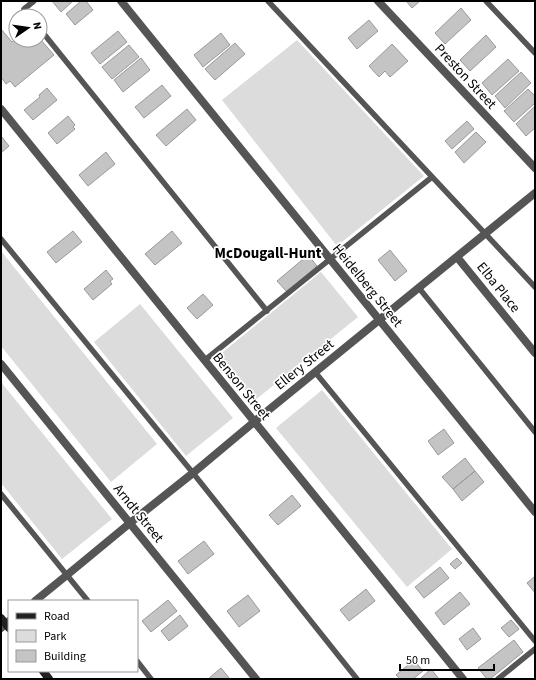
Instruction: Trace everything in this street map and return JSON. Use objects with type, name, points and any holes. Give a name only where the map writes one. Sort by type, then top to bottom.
[{"type":"street","name":"Heidelberg Street","points":[[120,1],[535,512]]},
{"type":"street","name":"Preston Street","points":[[378,1],[535,168]]},
{"type":"street","name":"Benson Street","points":[[1,109],[463,679]]},
{"type":"street","name":"Ellery Street","points":[[36,600],[535,194]]},
{"type":"street","name":"Elba Place","points":[[457,257],[535,353]]},
{"type":"street","name":"Arndt Street","points":[[1,364],[256,679]]},
{"type":"lane","points":[[25,8],[34,1]]},
{"type":"lane","points":[[268,1],[535,287]]},
{"type":"lane","points":[[486,1],[535,53]]},
{"type":"lane","points":[[48,39],[267,311]]},
{"type":"lane","points":[[205,360],[432,177]]},
{"type":"lane","points":[[1,239],[193,473],[357,679]]},
{"type":"lane","points":[[419,288],[535,432]]},
{"type":"lane","points":[[316,372],[535,641]]},
{"type":"lane","points":[[1,494],[87,600]]},
{"type":"lane","points":[[498,679],[535,649]]},
{"type":"lane","points":[[138,662],[151,679]]},
{"type":"green space","points":[[297,40],[424,176],[337,246],[222,100]]},
{"type":"green space","points":[[1,251],[157,444],[111,482],[1,346]]},
{"type":"green space","points":[[321,272],[358,317],[254,401],[218,356]]},
{"type":"green space","points":[[140,304],[233,418],[186,456],[94,342]]},
{"type":"green space","points":[[1,382],[112,519],[62,559],[1,483]]},
{"type":"green space","points":[[322,390],[452,549],[407,587],[276,428]]},
{"type":"building","points":[[52,1],[73,1],[61,12]]},
{"type":"building","points":[[81,1],[86,1],[93,10],[75,25],[66,14]]},
{"type":"building","points":[[406,1],[420,1],[412,8]]},
{"type":"building","points":[[461,8],[471,20],[445,44],[435,33]]},
{"type":"building","points":[[369,20],[378,31],[357,49],[348,38]]},
{"type":"building","points":[[1,29],[8,37],[8,48],[48,48],[54,55],[15,87],[10,81],[6,84],[1,77]]},
{"type":"building","points":[[118,31],[127,42],[100,64],[91,53]]},
{"type":"building","points":[[221,33],[230,45],[203,67],[194,55]]},
{"type":"building","points":[[486,35],[496,47],[470,71],[460,60]]},
{"type":"building","points":[[235,43],[245,54],[215,80],[205,69]]},
{"type":"building","points":[[392,44],[408,61],[390,77],[385,71],[379,77],[369,66]]},
{"type":"building","points":[[129,45],[139,57],[112,79],[102,67]]},
{"type":"building","points":[[141,58],[150,70],[123,92],[114,80]]},
{"type":"building","points":[[508,59],[519,71],[492,95],[482,83]]},
{"type":"building","points":[[521,72],[531,83],[505,108],[495,96]]},
{"type":"building","points":[[162,85],[171,96],[144,118],[135,107]]},
{"type":"building","points":[[47,88],[57,100],[33,120],[24,110],[40,97],[39,95]]},
{"type":"building","points":[[528,89],[535,96],[535,103],[514,122],[504,111]]},
{"type":"building","points":[[535,106],[535,128],[526,136],[516,124]]},
{"type":"building","points":[[187,109],[196,120],[166,146],[156,135]]},
{"type":"building","points":[[68,116],[75,125],[73,127],[75,129],[57,144],[48,133]]},
{"type":"building","points":[[467,121],[474,129],[452,149],[445,141]]},
{"type":"building","points":[[476,132],[486,142],[464,163],[455,152]]},
{"type":"building","points":[[1,136],[9,146],[1,153]]},
{"type":"building","points":[[106,152],[115,164],[88,186],[79,175]]},
{"type":"building","points":[[73,231],[82,242],[56,263],[47,252]]},
{"type":"building","points":[[172,231],[182,243],[155,265],[145,254]]},
{"type":"building","points":[[390,250],[407,271],[395,281],[378,260]]},
{"type":"building","points":[[308,255],[317,266],[287,292],[277,281]]},
{"type":"building","points":[[106,270],[113,279],[110,281],[112,284],[93,300],[84,289]]},
{"type":"building","points":[[203,294],[213,305],[197,319],[187,308]]},
{"type":"building","points":[[444,429],[454,443],[438,455],[428,441]]},
{"type":"building","points":[[465,458],[475,471],[453,489],[442,477]]},
{"type":"building","points":[[475,471],[484,482],[462,501],[453,489]]},
{"type":"building","points":[[292,495],[301,506],[278,525],[269,515]]},
{"type":"building","points":[[204,541],[214,554],[188,574],[178,561]]},
{"type":"building","points":[[457,558],[462,563],[455,569],[450,564]]},
{"type":"building","points":[[440,567],[449,578],[424,598],[415,587]]},
{"type":"building","points":[[535,576],[535,593],[527,583]]},
{"type":"building","points":[[366,589],[375,601],[349,621],[340,610]]},
{"type":"building","points":[[460,592],[470,604],[444,625],[435,613]]},
{"type":"building","points":[[248,595],[260,611],[239,627],[227,611]]},
{"type":"building","points":[[168,600],[177,611],[151,632],[142,621]]},
{"type":"building","points":[[180,615],[188,626],[169,641],[161,631]]},
{"type":"building","points":[[511,620],[519,629],[509,637],[501,628]]},
{"type":"building","points":[[473,628],[481,639],[467,650],[459,639]]},
{"type":"building","points":[[514,640],[523,652],[490,679],[487,679],[478,668]]},
{"type":"building","points":[[414,660],[423,671],[413,679],[400,679],[396,675]]},
{"type":"building","points":[[221,668],[230,679],[208,679]]},
{"type":"building","points":[[431,669],[439,679],[420,679]]},
{"type":"district","name":"McDougall-Hunt","points":[[268,253]]}]
